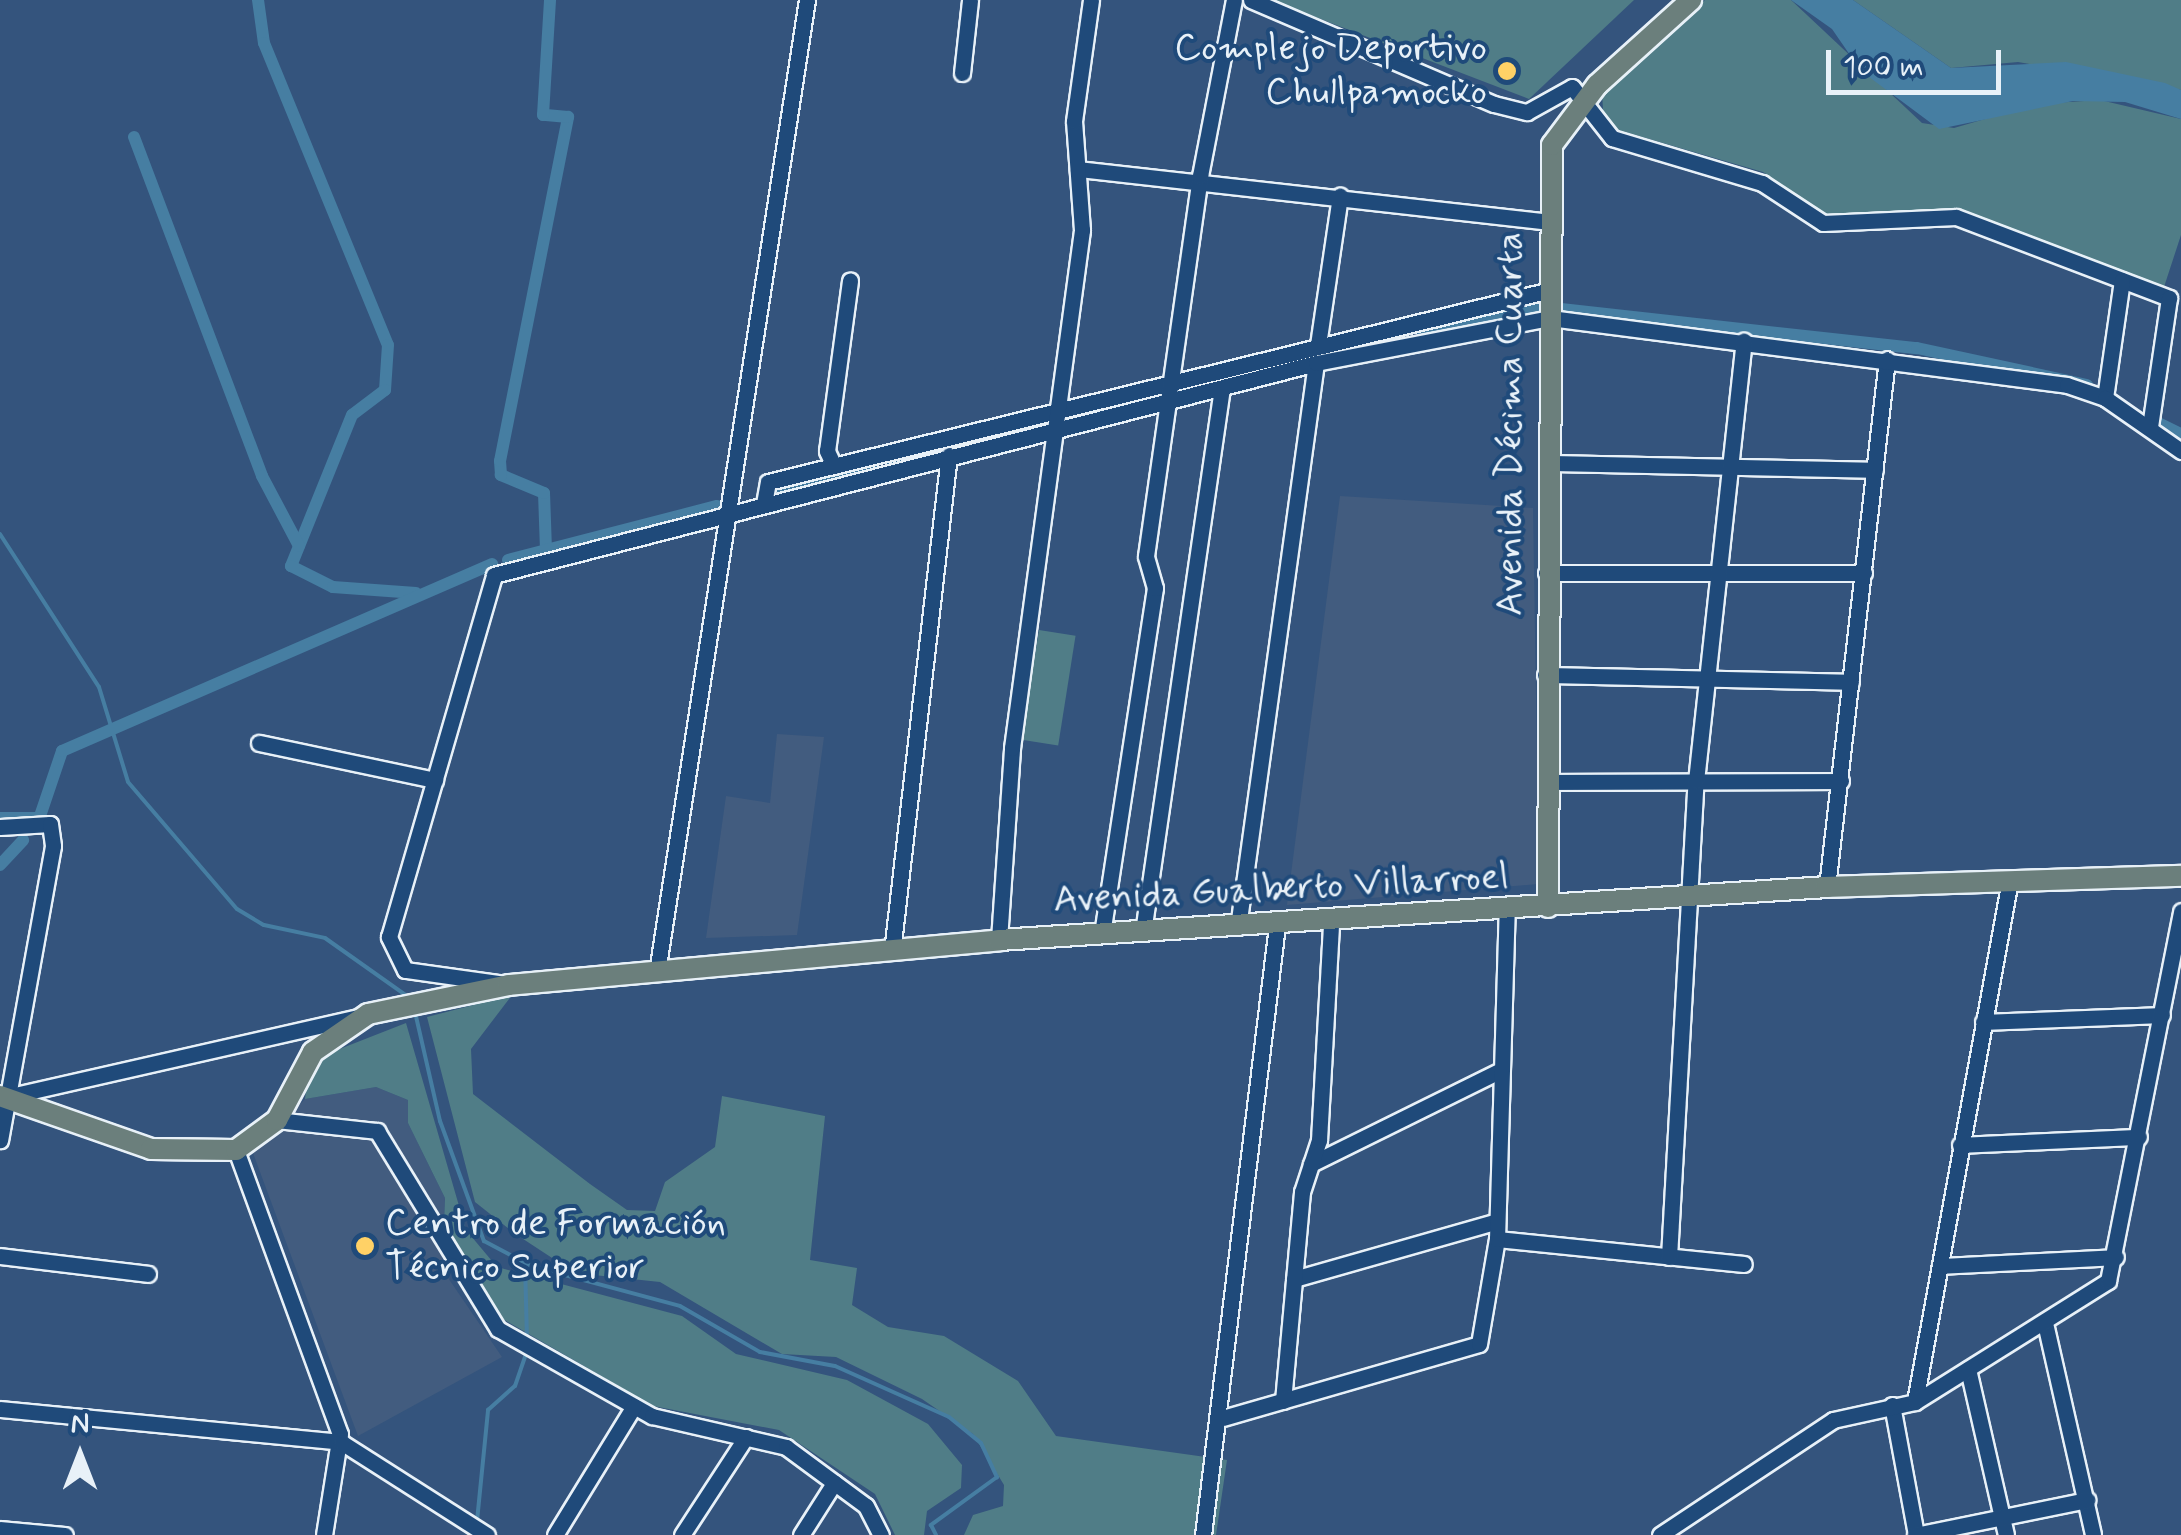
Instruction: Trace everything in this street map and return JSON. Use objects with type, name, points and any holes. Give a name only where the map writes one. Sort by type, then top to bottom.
[{"type":"main road","name":"Avenida Décima Cuarta","points":[[1548,906],[1544,676],[1550,290],[1545,221],[1552,145],[1585,98],[1691,0]]},
{"type":"main road","name":"Avenida Gualberto Villarroel","points":[[378,1014],[509,985],[999,940],[1331,923],[1827,887],[2181,876]]},
{"type":"main road","points":[[3,1097],[152,1149],[236,1150],[278,1120],[301,1066],[378,1014]]},
{"type":"street","points":[[657,972],[808,0]]},
{"type":"street","points":[[962,73],[970,0]]},
{"type":"street","points":[[999,940],[1012,748],[1082,230],[1074,121],[1091,0]]},
{"type":"street","points":[[1102,934],[1155,588],[1146,556],[1200,176],[1234,0]]},
{"type":"street","points":[[1250,0],[1494,104],[1527,112],[1563,87],[1585,98],[1612,138],[1762,183],[1823,223],[1956,217],[2170,298],[2150,438],[2181,451]]},
{"type":"street","points":[[1078,168],[1200,176],[1545,221]]},
{"type":"street","points":[[1318,345],[1340,196]]},
{"type":"street","points":[[2105,398],[2122,280]]},
{"type":"street","points":[[834,466],[826,451],[850,281]]},
{"type":"street","points":[[509,985],[416,975],[390,950],[494,575],[1053,428],[1318,345],[1550,290]]},
{"type":"street","points":[[764,504],[768,482],[1059,410],[1222,388],[1316,363],[1550,318],[1888,360],[2105,398],[2150,427]]},
{"type":"street","points":[[1669,1257],[1696,781],[1719,574],[1726,469],[1744,341]]},
{"type":"street","points":[[1827,887],[1888,360]]},
{"type":"street","points":[[1238,927],[1316,363]]},
{"type":"street","points":[[1143,932],[1222,388]]},
{"type":"street","points":[[892,952],[949,455]]},
{"type":"street","points":[[1548,463],[1875,470]]},
{"type":"street","points":[[1546,573],[1864,572]]},
{"type":"street","points":[[1544,676],[1851,682]]},
{"type":"street","points":[[258,742],[435,780]]},
{"type":"street","points":[[1546,782],[1842,781]]},
{"type":"street","points":[[0,827],[50,824],[52,846],[3,1097],[0,1140]]},
{"type":"street","points":[[1915,1402],[2010,880]]},
{"type":"street","points":[[1223,1418],[1479,1344],[1496,1239],[1497,1072],[1508,911]]},
{"type":"street","points":[[1660,1535],[1833,1420],[1915,1402],[2108,1281],[2116,1257],[2181,911]]},
{"type":"street","points":[[1283,1400],[1310,1164],[1331,923]]},
{"type":"street","points":[[1204,1535],[1223,1418],[1277,925]]},
{"type":"street","points":[[3,1097],[378,1014]]},
{"type":"street","points":[[1983,1022],[2162,1015]]},
{"type":"street","points":[[1310,1164],[1497,1072]]},
{"type":"street","points":[[278,1120],[377,1131],[498,1329],[634,1406],[786,1447],[866,1506],[881,1535]]},
{"type":"street","points":[[1960,1145],[2139,1137]]},
{"type":"street","points":[[236,1150],[341,1442],[324,1535]]},
{"type":"street","points":[[1294,1279],[1497,1221]]},
{"type":"street","points":[[1496,1239],[1744,1264]]},
{"type":"street","points":[[0,1256],[148,1274]]},
{"type":"street","points":[[1940,1266],[2116,1257]]},
{"type":"street","points":[[2045,1323],[2093,1535]]},
{"type":"street","points":[[1968,1370],[2006,1535]]},
{"type":"street","points":[[1892,1405],[1916,1535],[2087,1500]]},
{"type":"street","points":[[555,1535],[634,1406]]},
{"type":"street","points":[[0,1409],[341,1442],[487,1535]]},
{"type":"street","points":[[682,1535],[746,1436]]},
{"type":"street","points":[[801,1535],[834,1483]]},
{"type":"street","points":[[0,1530],[65,1535]]},
{"type":"shaded area","points":[[1791,0],[1853,0],[1951,68],[2066,62],[2165,83],[2181,90],[2181,119],[2125,102],[2073,101],[1939,129],[1861,71],[1832,29]]},
{"type":"shaded area","points":[[1340,496],[1533,508],[1539,884],[1287,905]]},
{"type":"shaded area","points":[[777,734],[824,737],[797,935],[706,938],[726,796],[770,803]]},
{"type":"shaded area","name":"Centro de Formación Técnico Superior","points":[[376,1087],[408,1100],[408,1123],[445,1198],[442,1269],[502,1357],[358,1436],[253,1153],[305,1099]]},
{"type":"green space","name":"Complejo Deportivo Chullpamocko","points":[[1271,0],[1634,0],[1529,99]]},
{"type":"green space","points":[[1705,0],[1791,0],[1922,123],[1954,128],[2037,104],[2100,100],[2181,119],[2181,235],[2164,287],[1962,210],[1875,221],[1824,214],[1763,172],[1604,126],[1602,92]]},
{"type":"green space","points":[[1853,0],[2181,0],[2181,90],[2018,62],[1951,68]]},
{"type":"green space","points":[[1039,630],[1076,636],[1058,745],[1022,740]]},
{"type":"green space","points":[[512,995],[471,1049],[473,1094],[590,1184],[627,1210],[655,1211],[665,1182],[715,1147],[722,1096],[825,1116],[810,1260],[857,1268],[852,1305],[888,1327],[944,1336],[1018,1381],[1056,1436],[1227,1460],[1216,1535],[964,1535],[973,1515],[1003,1506],[1004,1485],[973,1434],[922,1399],[836,1357],[782,1354],[660,1282],[575,1273],[514,1233],[475,1202],[427,1017]]},
{"type":"green space","points":[[406,1023],[466,1230],[497,1267],[682,1316],[736,1354],[847,1380],[928,1424],[962,1465],[961,1488],[927,1511],[924,1535],[895,1535],[875,1494],[779,1430],[653,1406],[501,1318],[444,1224],[445,1198],[408,1123],[408,1100],[376,1087],[305,1099],[308,1071],[332,1052]]},
{"type":"waterway","points":[[258,0],[264,43],[388,345],[385,390],[352,415],[291,566],[333,587],[416,593]]},
{"type":"waterway","points":[[546,550],[544,493],[501,475],[500,461],[568,117],[543,115],[550,0]]},
{"type":"waterway","points":[[134,137],[262,476],[299,546]]},
{"type":"waterway","points":[[1421,329],[1541,307]]},
{"type":"waterway","points":[[1561,309],[1917,348],[2087,385]]},
{"type":"waterway","points":[[2158,423],[2181,434]]},
{"type":"waterway","points":[[893,462],[1009,430]]},
{"type":"waterway","points":[[776,491],[873,467]]},
{"type":"waterway","points":[[508,560],[717,506]]},
{"type":"waterway","points":[[0,534],[99,687],[128,782],[237,909],[264,925],[325,938],[411,999]]},
{"type":"waterway","points":[[38,822],[62,751],[492,564]]},
{"type":"waterway","points":[[0,818],[41,818]]},
{"type":"waterway","points":[[0,865],[23,840]]},
{"type":"waterway","points":[[415,1012],[440,1121],[484,1241],[531,1266],[680,1306],[760,1352],[835,1366],[949,1417],[981,1443],[997,1477],[931,1525],[936,1535]]},
{"type":"waterway","points":[[525,1263],[527,1342]]},
{"type":"waterway","points":[[477,1521],[488,1410],[515,1386],[527,1352]]},
{"type":"place","name":"Complejo Deportivo Chullpamocko","points":[[1507,71]]},
{"type":"place","name":"Centro de Formación Técnico Superior","points":[[365,1246]]}]
